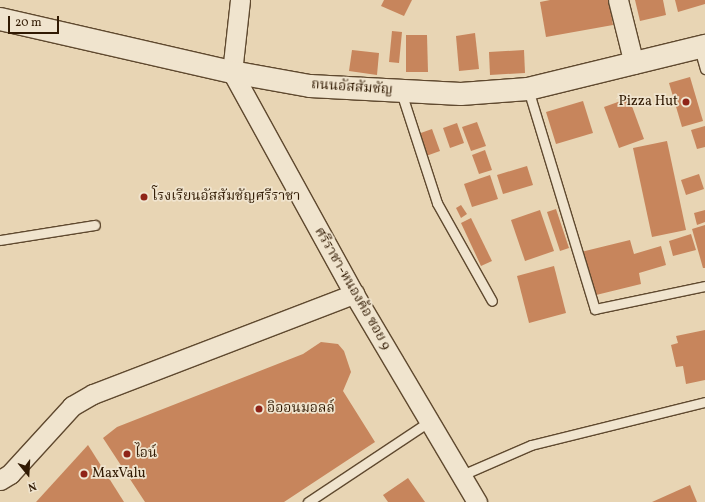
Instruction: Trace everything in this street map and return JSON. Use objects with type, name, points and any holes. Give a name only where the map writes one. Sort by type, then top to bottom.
[{"type":"main road","name":"ถนนอัสสัมชัญ","points":[[0,19],[232,72],[310,86],[401,92],[461,94],[528,88],[702,47]]},
{"type":"street","points":[[618,0],[634,64]]},
{"type":"street","points":[[232,72],[240,6]]},
{"type":"street","name":"ศรีราชา-หนองค้อ ซอย 9","points":[[232,72],[354,294],[477,502]]},
{"type":"street","points":[[0,480],[10,474],[72,406],[92,394],[354,294]]},
{"type":"lane","points":[[702,47],[705,69]]},
{"type":"lane","points":[[528,88],[595,309],[705,286]]},
{"type":"lane","points":[[401,92],[437,203],[492,301]]},
{"type":"lane","points":[[0,240],[95,225]]},
{"type":"lane","points":[[462,475],[531,445],[705,402]]},
{"type":"lane","points":[[308,502],[430,421]]},
{"type":"building","points":[[384,0],[412,0],[404,16],[381,6]]},
{"type":"building","points":[[550,0],[609,0],[613,25],[546,37],[540,2]]},
{"type":"building","points":[[635,0],[663,0],[666,15],[640,21]]},
{"type":"building","points":[[675,0],[705,0],[705,4],[678,12]]},
{"type":"building","points":[[392,31],[402,32],[399,63],[389,62]]},
{"type":"building","points":[[475,33],[479,69],[459,71],[456,36]]},
{"type":"building","points":[[406,35],[427,35],[428,72],[406,72]]},
{"type":"building","points":[[352,50],[379,53],[377,75],[349,71]]},
{"type":"building","points":[[524,50],[525,73],[490,75],[489,52]]},
{"type":"building","name":"Pizza Hut","points":[[690,77],[703,121],[682,127],[669,83]]},
{"type":"building","points":[[629,98],[644,139],[619,148],[604,107]]},
{"type":"building","points":[[583,101],[593,133],[556,144],[546,112]]},
{"type":"building","points":[[477,122],[486,146],[471,151],[462,127]]},
{"type":"building","points":[[457,123],[464,143],[450,148],[443,128]]},
{"type":"building","points":[[705,126],[705,147],[697,149],[691,130]]},
{"type":"building","points":[[432,129],[440,151],[426,156],[418,134]]},
{"type":"building","points":[[667,141],[686,230],[652,237],[633,148]]},
{"type":"building","points":[[485,150],[492,170],[479,174],[472,155]]},
{"type":"building","points":[[527,166],[533,185],[503,194],[497,175]]},
{"type":"building","points":[[699,174],[704,189],[686,195],[681,180]]},
{"type":"building","points":[[490,175],[498,199],[472,207],[464,184]]},
{"type":"building","points":[[461,205],[467,214],[461,218],[456,208]]},
{"type":"building","points":[[556,209],[569,248],[560,251],[547,212]]},
{"type":"building","points":[[540,210],[554,251],[525,261],[511,220]]},
{"type":"building","points":[[705,210],[705,222],[697,225],[694,213]]},
{"type":"building","points":[[471,218],[492,261],[481,266],[461,223]]},
{"type":"building","points":[[705,225],[705,268],[703,268],[692,229]]},
{"type":"building","points":[[691,234],[696,250],[673,256],[669,241]]},
{"type":"building","points":[[630,240],[634,254],[661,246],[666,265],[639,273],[641,284],[592,296],[581,252]]},
{"type":"building","points":[[554,266],[566,313],[529,323],[517,276]]},
{"type":"building","points":[[705,330],[705,380],[686,384],[683,366],[676,367],[671,345],[678,343],[676,336]]},
{"type":"building","name":"อิออนมอลล์","points":[[321,342],[338,344],[344,351],[351,372],[343,391],[375,442],[284,502],[145,502],[103,438],[117,427],[303,354]]},
{"type":"building","name":"MaxValu","points":[[88,445],[124,502],[36,502]]},
{"type":"building","points":[[408,478],[425,502],[388,502],[383,495]]},
{"type":"building","points":[[690,485],[697,502],[652,502]]},
{"type":"place","name":"Pizza Hut","points":[[686,102]]},
{"type":"place","name":"โรงเรียนอัสสัมชัญศรีราชา","points":[[144,197]]},
{"type":"place","name":"อิออนมอลล์","points":[[259,409]]},
{"type":"place","name":"ไอน์","points":[[127,454]]},
{"type":"place","name":"MaxValu","points":[[84,474]]}]
